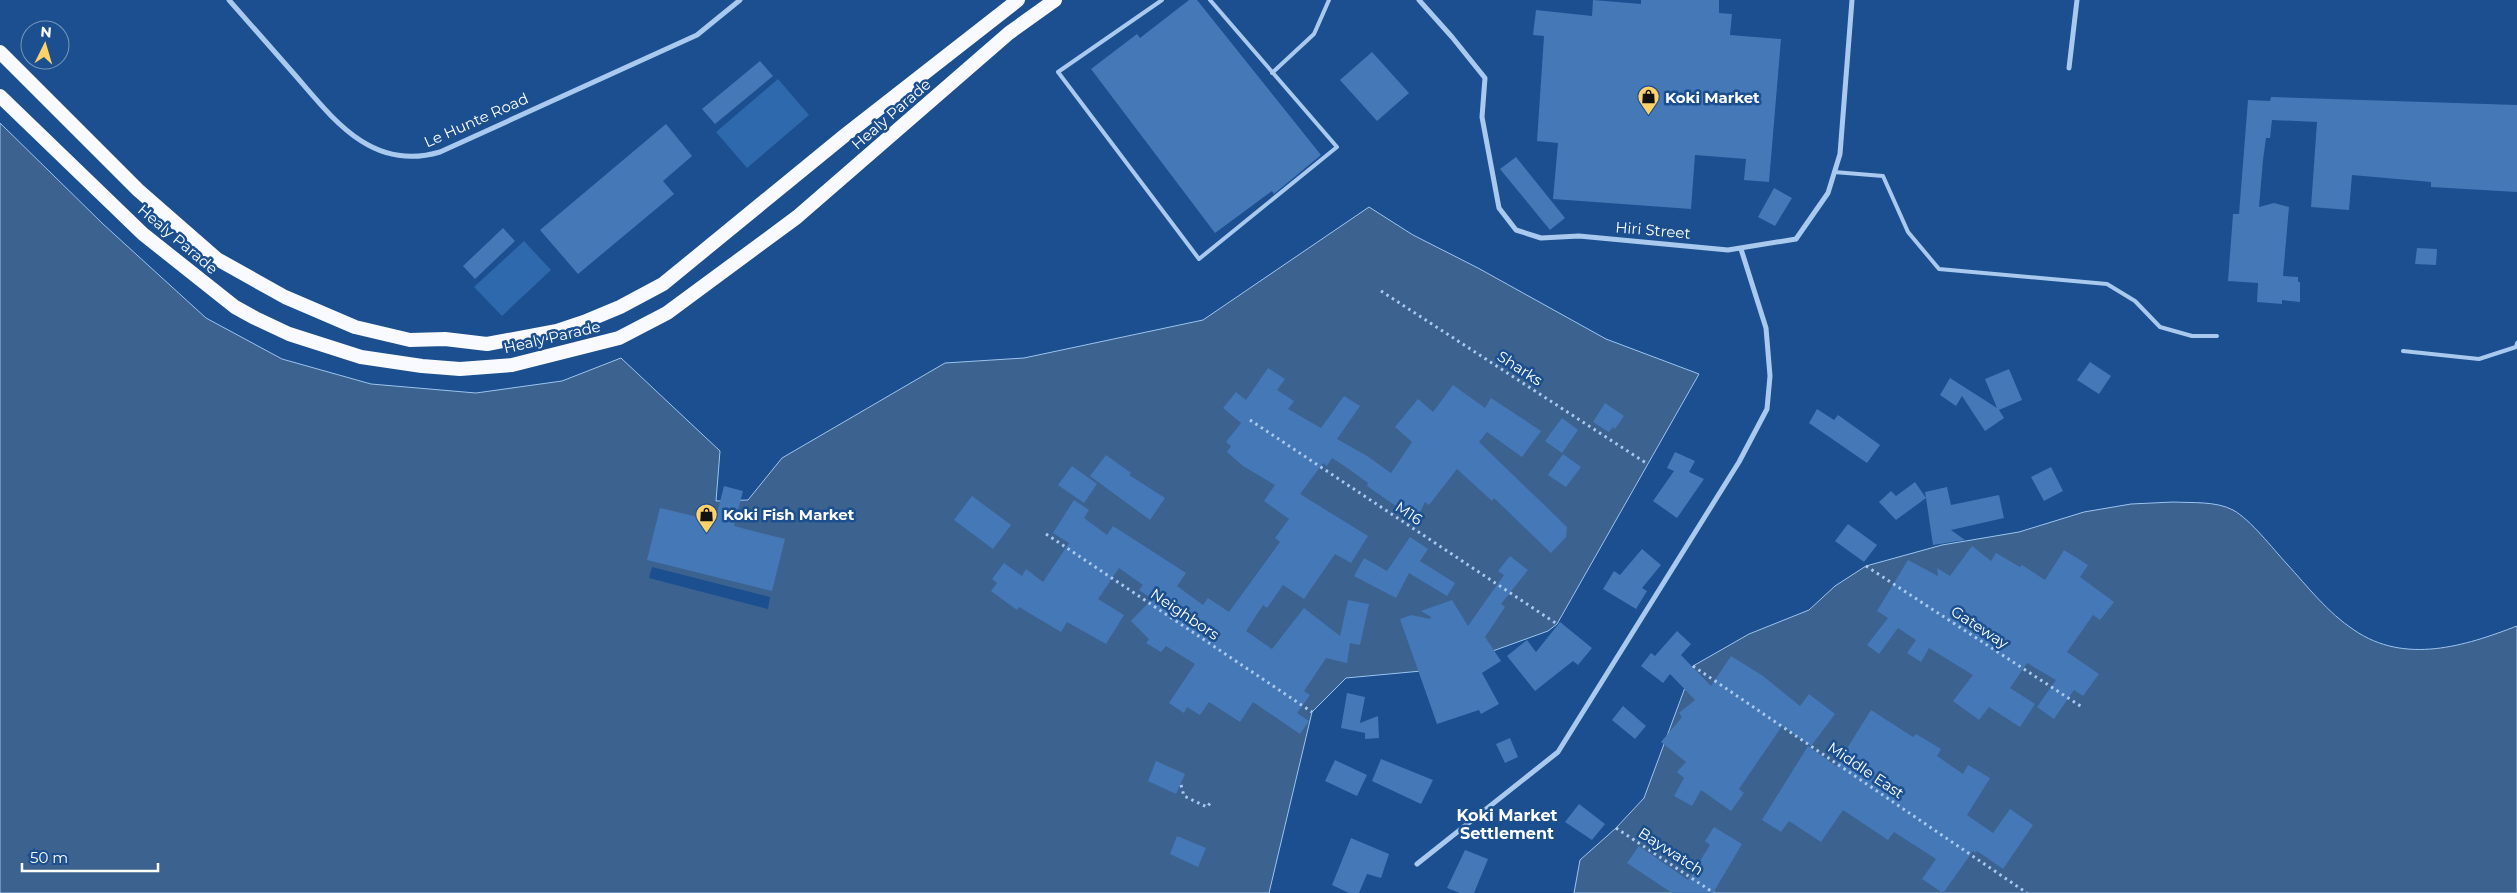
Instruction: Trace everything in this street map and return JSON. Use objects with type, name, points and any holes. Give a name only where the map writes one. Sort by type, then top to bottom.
[{"type":"highway","name":"Healy Parade","points":[[0,52],[138,190],[217,259],[285,297],[355,327],[410,340],[444,339],[486,344],[557,331],[620,308],[663,284],[844,136],[1018,0]]},
{"type":"highway","name":"Healy Parade","points":[[0,96],[143,234],[235,307],[255,318],[290,334],[361,357],[422,366],[460,369],[512,365],[619,338],[667,313],[797,217],[1009,33],[1056,0]]},
{"type":"street","name":"Le Hunte Road","points":[[228,0],[340,126],[369,146],[405,158],[422,157],[440,152],[697,35],[740,0]]},
{"type":"street","name":"Hiri Street","points":[[1419,0],[1485,78],[1482,117],[1500,208],[1516,230],[1541,238],[1579,236],[1728,250],[1796,239],[1828,193],[1840,154],[1852,0]]},
{"type":"street","points":[[2070,68],[2077,0]]},
{"type":"street","points":[[1417,864],[1558,752],[1739,462],[1767,409],[1770,376],[1766,328],[1741,249]]},
{"type":"lane","points":[[1162,0],[1058,72],[1199,259],[1337,147],[1210,0]]},
{"type":"lane","points":[[1272,73],[1314,34],[1329,0]]},
{"type":"lane","points":[[1834,172],[1883,176],[1908,232],[1939,269],[2107,284],[2135,301],[2160,327],[2192,336],[2217,336]]},
{"type":"lane","points":[[2403,351],[2479,359],[2516,347],[2517,344]]},
{"type":"path","name":"Sharks","points":[[1381,291],[1646,463]]},
{"type":"path","name":"M16","points":[[1250,420],[1557,624]]},
{"type":"path","name":"Neighbors","points":[[1046,534],[1312,712]]},
{"type":"path","name":"Gateway","points":[[1866,566],[2082,707]]},
{"type":"path","name":"Middle East","points":[[1693,666],[2027,893]]},
{"type":"path","points":[[1181,785],[1184,796],[1207,807],[1211,802]]},
{"type":"path","name":"Baywatch","points":[[1616,828],[1714,893]]},
{"type":"shaded area","points":[[778,79],[809,115],[747,168],[716,132]]},
{"type":"shaded area","points":[[0,123],[103,224],[206,318],[282,359],[371,384],[476,393],[562,381],[621,358],[720,451],[716,501],[748,500],[782,458],[945,363],[1024,358],[1203,320],[1369,207],[1413,235],[1478,268],[1606,339],[1699,374],[1557,624],[1548,631],[1443,669],[1346,678],[1312,712],[1269,893],[0,893]]},
{"type":"shaded area","points":[[524,241],[551,270],[502,316],[474,287]]},
{"type":"shaded area","points":[[2173,502],[2219,505],[2233,510],[2247,520],[2310,590],[2344,623],[2374,641],[2394,647],[2435,649],[2477,640],[2517,626],[2517,893],[1574,893],[1580,860],[1616,828],[1644,798],[1693,666],[1749,634],[1809,610],[1835,586],[1866,566],[1942,545],[2019,532],[2084,512],[2131,504]]},
{"type":"pier","points":[[652,567],[770,597],[768,609],[649,578]]},
{"type":"building","points":[[1189,0],[1197,0],[1321,155],[1274,194],[1272,191],[1215,233],[1091,69],[1137,34],[1140,38]]},
{"type":"building","name":"Koki Market","points":[[1593,0],[1641,4],[1641,0],[1719,0],[1719,13],[1732,14],[1730,35],[1781,39],[1769,182],[1744,180],[1746,159],[1695,155],[1691,209],[1553,199],[1558,143],[1537,141],[1544,36],[1533,35],[1536,10],[1592,16]]},
{"type":"building","points":[[1372,52],[1409,93],[1377,121],[1340,80]]},
{"type":"building","points":[[760,61],[773,76],[715,124],[702,109]]},
{"type":"building","points":[[2271,97],[2517,105],[2517,192],[2431,187],[2431,182],[2352,175],[2349,210],[2311,207],[2317,122],[2272,120],[2270,138],[2266,138],[2259,207],[2274,203],[2289,207],[2283,276],[2298,277],[2298,282],[2300,282],[2300,302],[2282,300],[2282,304],[2257,302],[2258,283],[2228,281],[2233,214],[2239,214],[2248,100],[2270,101]]},
{"type":"building","points":[[666,124],[692,156],[663,181],[674,194],[578,274],[540,230]]},
{"type":"building","points":[[1516,157],[1565,218],[1550,230],[1500,169]]},
{"type":"building","points":[[1774,188],[1792,198],[1775,226],[1758,217]]},
{"type":"building","points":[[503,228],[515,241],[475,279],[463,266]]},
{"type":"building","points":[[2417,248],[2437,249],[2436,265],[2415,264]]},
{"type":"building","points":[[2090,362],[2111,376],[2099,394],[2077,380]]},
{"type":"building","points":[[1268,368],[1285,379],[1277,390],[1294,401],[1288,409],[1321,428],[1344,396],[1360,406],[1337,439],[1367,456],[1391,473],[1412,442],[1395,427],[1418,399],[1433,412],[1453,385],[1485,408],[1491,398],[1541,431],[1522,457],[1487,432],[1479,442],[1567,527],[1566,537],[1551,553],[1494,498],[1492,501],[1457,469],[1429,505],[1425,502],[1415,522],[1393,510],[1396,506],[1367,486],[1368,483],[1332,458],[1327,466],[1323,463],[1300,494],[1368,536],[1351,563],[1335,554],[1304,599],[1283,585],[1267,608],[1263,605],[1246,631],[1272,649],[1304,608],[1340,636],[1348,600],[1369,604],[1360,645],[1350,643],[1347,663],[1326,658],[1304,691],[1310,695],[1297,713],[1309,721],[1300,734],[1253,702],[1240,722],[1209,702],[1200,715],[1187,707],[1184,713],[1169,703],[1195,664],[1166,646],[1161,652],[1146,643],[1149,639],[1131,621],[1152,599],[1139,590],[1143,585],[1119,568],[1098,599],[1124,615],[1106,644],[1067,622],[1061,632],[1019,607],[1017,610],[991,591],[997,583],[992,579],[1004,563],[1022,576],[1026,569],[1043,582],[1069,543],[1053,533],[1074,500],[1089,510],[1084,518],[1107,535],[1113,526],[1186,573],[1177,586],[1203,605],[1208,598],[1229,612],[1280,542],[1275,538],[1289,519],[1264,501],[1275,485],[1243,466],[1227,452],[1231,446],[1226,442],[1241,423],[1223,408],[1236,392],[1246,400]]},
{"type":"building","points":[[2009,369],[2022,400],[1999,410],[2004,418],[1985,431],[1962,396],[1956,406],[1940,395],[1950,378],[1997,408],[1985,379]]},
{"type":"building","points":[[1605,403],[1624,416],[1615,429],[1613,427],[1609,432],[1593,422]]},
{"type":"building","points":[[1817,409],[1834,420],[1838,415],[1880,445],[1867,463],[1809,423]]},
{"type":"building","points":[[1562,418],[1578,430],[1562,453],[1545,441]]},
{"type":"building","points":[[1675,452],[1695,461],[1689,472],[1704,479],[1677,518],[1653,501],[1674,471],[1667,468]]},
{"type":"building","points":[[1563,454],[1581,467],[1566,487],[1548,475]]},
{"type":"building","points":[[1106,455],[1131,473],[1129,475],[1165,498],[1150,520],[1090,476]]},
{"type":"building","points":[[1072,466],[1097,484],[1084,503],[1058,485]]},
{"type":"building","points":[[2051,467],[2063,491],[2044,501],[2031,477]]},
{"type":"building","points":[[1915,482],[1926,498],[1896,520],[1879,502],[1891,491],[1896,496]]},
{"type":"building","name":"Koki Fish Market","points":[[724,486],[743,491],[734,526],[785,539],[772,591],[647,560],[660,508],[715,521]]},
{"type":"building","points":[[1947,487],[1951,505],[1999,495],[2004,518],[1951,530],[1965,540],[1933,545],[1925,492]]},
{"type":"building","points":[[972,496],[1011,525],[993,549],[954,520]]},
{"type":"building","points":[[1848,524],[1877,545],[1864,562],[1835,541]]},
{"type":"building","points":[[1410,537],[1428,549],[1420,561],[1455,583],[1447,596],[1409,573],[1396,598],[1354,576],[1364,558],[1387,571]]},
{"type":"building","points":[[1972,546],[1991,561],[1996,553],[2020,567],[2022,565],[2045,580],[2064,550],[2088,565],[2080,577],[2114,602],[2100,620],[2093,615],[2067,652],[2099,674],[2083,696],[2074,690],[2054,719],[2037,707],[2056,680],[2027,663],[2010,688],[2035,704],[2020,727],[1989,707],[1979,720],[1953,701],[1973,675],[1929,648],[1921,662],[1907,653],[1916,640],[1898,628],[1879,654],[1867,645],[1888,618],[1877,611],[1908,560],[1938,576],[1937,568],[1950,576]]},
{"type":"building","points":[[1642,549],[1661,565],[1642,588],[1647,591],[1636,609],[1603,589],[1614,571],[1620,575]]},
{"type":"building","points":[[1510,556],[1528,570],[1501,604],[1505,607],[1485,637],[1501,661],[1482,673],[1499,704],[1481,714],[1479,710],[1437,724],[1400,619],[1411,615],[1430,619],[1431,617],[1421,611],[1452,600],[1468,626],[1504,575],[1498,571]]},
{"type":"building","points":[[1560,622],[1592,648],[1578,665],[1573,661],[1535,691],[1507,656],[1527,640],[1536,652]]},
{"type":"building","points":[[1677,631],[1691,644],[1681,655],[1711,686],[1731,656],[1763,676],[1800,706],[1809,694],[1835,714],[1811,746],[1782,726],[1739,789],[1744,793],[1731,811],[1701,790],[1692,806],[1674,796],[1684,778],[1677,772],[1686,762],[1661,742],[1682,717],[1679,713],[1695,700],[1670,674],[1663,683],[1641,666],[1651,653],[1655,656]]},
{"type":"building","points":[[1347,693],[1365,697],[1360,723],[1378,716],[1379,738],[1365,739],[1365,733],[1341,728]]},
{"type":"building","points":[[1623,706],[1646,726],[1635,739],[1612,720]]},
{"type":"building","points":[[1871,710],[1913,737],[1916,734],[1941,749],[1937,756],[1963,774],[1968,765],[1990,778],[1967,815],[1993,833],[2010,809],[2033,825],[2003,869],[1977,851],[1976,853],[1973,851],[1943,893],[1922,879],[1936,859],[1894,832],[1888,840],[1843,810],[1821,842],[1789,821],[1781,832],[1762,820],[1808,746],[1836,766]]},
{"type":"building","points":[[1510,738],[1518,757],[1505,763],[1496,744]]},
{"type":"building","points":[[1381,759],[1433,780],[1421,804],[1372,781]]},
{"type":"building","points":[[1335,760],[1367,775],[1357,796],[1325,781]]},
{"type":"building","points":[[1156,761],[1185,774],[1176,794],[1148,781]]},
{"type":"building","points":[[1579,804],[1605,824],[1592,840],[1565,822]]},
{"type":"building","points":[[1714,827],[1742,844],[1713,893],[1672,893],[1627,863],[1639,846],[1688,880],[1710,845],[1705,841]]},
{"type":"building","points":[[1177,836],[1206,848],[1198,867],[1170,854]]},
{"type":"building","points":[[1351,838],[1389,854],[1381,878],[1367,874],[1359,893],[1349,893],[1332,885]]},
{"type":"building","points":[[1465,850],[1488,859],[1474,893],[1460,893],[1447,888]]},
{"type":"place","name":"Koki Market","points":[[1649,116]]},
{"type":"place","name":"Koki Fish Market","points":[[707,533]]},
{"type":"district","name":"Koki Market Settlement","points":[[1507,824]]}]
